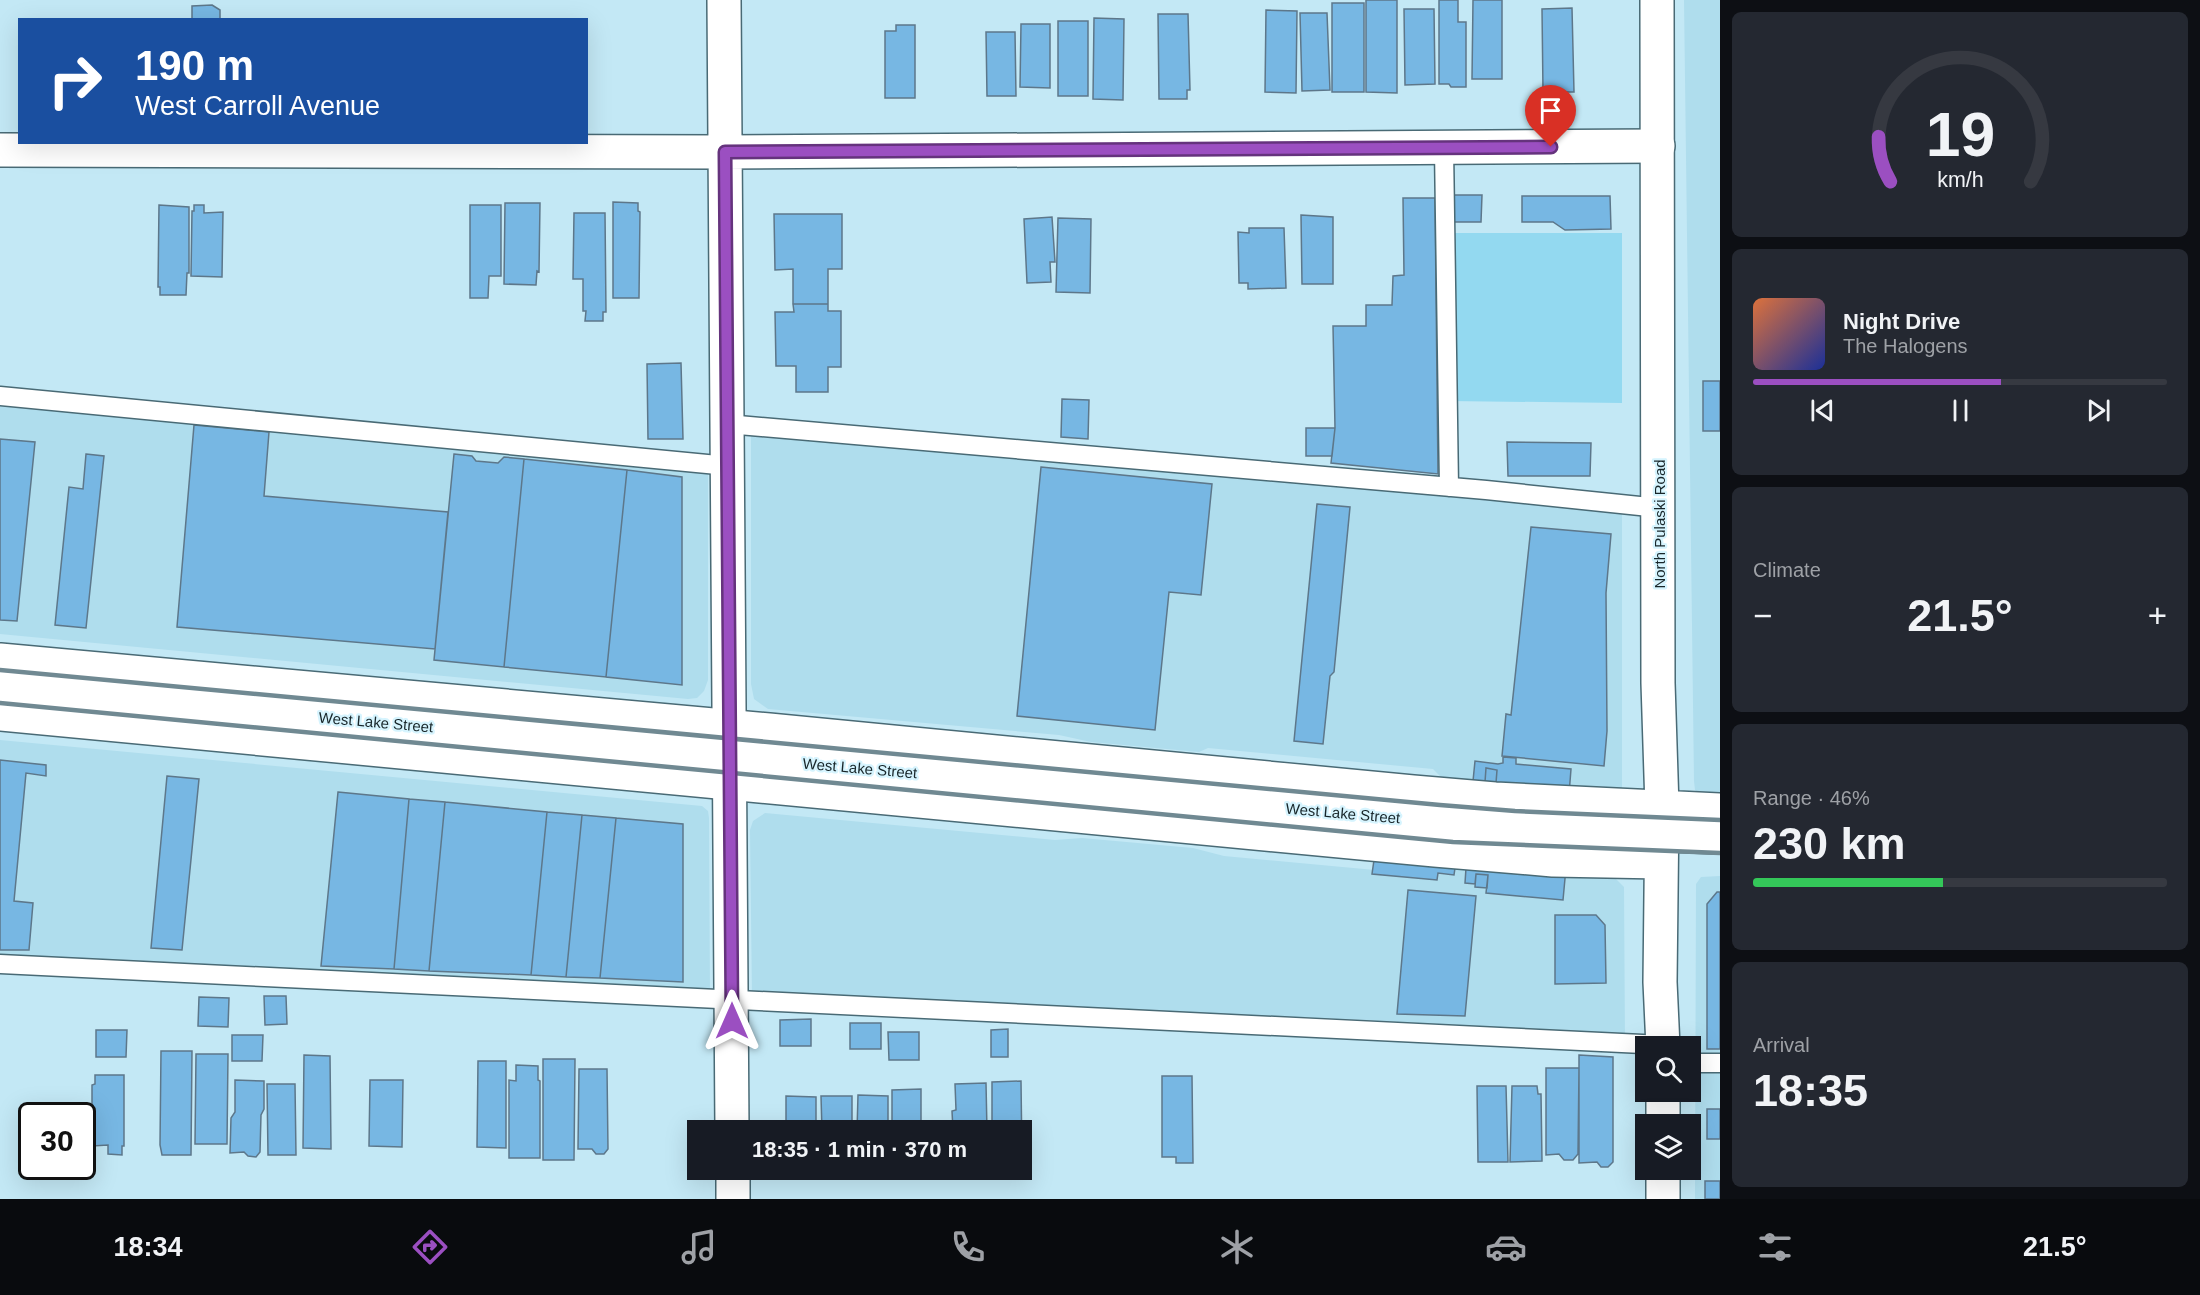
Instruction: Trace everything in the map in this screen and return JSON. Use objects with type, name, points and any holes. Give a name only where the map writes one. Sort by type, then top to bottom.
[{"type":"main road","points":[[724,0],[732,1120]]},
{"type":"main road","name":"North Pulaski Road","points":[[1657,0],[1658,683],[1662,1036]]},
{"type":"main road","points":[[0,150],[725,152],[1658,146]]},
{"type":"main road","name":"West Lake Street","points":[[0,660],[730,755]]},
{"type":"main road","name":"West Lake Street","points":[[0,687],[1515,829],[1720,837]]},
{"type":"main road","name":"West Lake Street","points":[[0,714],[730,755]]},
{"type":"main road","points":[[1661,834],[1720,810]]},
{"type":"main road","points":[[733,1180],[733,1199]]},
{"type":"main road","points":[[1663,1180],[1663,1199]]},
{"type":"lane","points":[[1444,148],[1449,487]]},
{"type":"lane","points":[[0,396],[728,466]]},
{"type":"lane","points":[[727,424],[1449,487],[1659,508]]},
{"type":"lane","points":[[0,964],[1635,1045]]},
{"type":"lane","points":[[1701,1063],[1720,1063]]},
{"type":"shaded area","points":[[1684,0],[1720,0],[1720,797],[1701,795],[1695,790],[1694,781]]},
{"type":"shaded area","points":[[1446,233],[1622,233],[1622,403],[1448,401]]},
{"type":"shaded area","points":[[0,396],[708,464],[708,680],[704,691],[697,698],[688,699],[0,634]]},
{"type":"shaded area","points":[[751,426],[1622,504],[1622,789],[1620,793],[1443,779],[1433,769],[1208,748],[1199,752],[1091,742],[1059,735],[768,709],[754,699],[751,684]]},
{"type":"shaded area","points":[[0,740],[702,806],[708,811],[709,818],[710,998],[0,964]]},
{"type":"shaded area","points":[[765,813],[1055,840],[1082,838],[1193,848],[1224,856],[1407,873],[1466,866],[1616,879],[1624,887],[1625,1044],[752,1000],[750,830],[753,821]]},
{"type":"shaded area","points":[[1720,876],[1720,1199],[1695,1199],[1695,1180],[1701,1180],[1701,1114],[1695,1114],[1695,1102],[1701,1102],[1701,1036],[1696,1036],[1696,884],[1701,877]]},
{"type":"building","points":[[1366,0],[1397,0],[1397,93],[1366,92]]},
{"type":"building","points":[[1439,0],[1458,0],[1458,22],[1466,22],[1466,87],[1439,84]]},
{"type":"building","points":[[1473,0],[1502,0],[1502,79],[1472,79]]},
{"type":"building","points":[[1332,3],[1364,3],[1364,92],[1332,92]]},
{"type":"building","points":[[212,5],[220,10],[220,18],[192,18],[192,6]]},
{"type":"building","points":[[1572,8],[1574,92],[1543,92],[1542,9]]},
{"type":"building","points":[[1404,9],[1434,9],[1435,84],[1405,85]]},
{"type":"building","points":[[1266,10],[1297,11],[1296,93],[1265,92]]},
{"type":"building","points":[[1300,13],[1327,13],[1330,90],[1302,91]]},
{"type":"building","points":[[1158,14],[1188,14],[1190,90],[1187,90],[1187,99],[1159,99]]},
{"type":"building","points":[[1094,18],[1124,19],[1123,100],[1093,99]]},
{"type":"building","points":[[1058,21],[1088,21],[1088,96],[1058,96]]},
{"type":"building","points":[[1021,24],[1050,24],[1050,88],[1020,87]]},
{"type":"building","points":[[896,25],[915,25],[915,98],[885,98],[885,31],[896,31]]},
{"type":"building","points":[[986,32],[1015,32],[1016,96],[987,96]]},
{"type":"building","points":[[1451,195],[1482,195],[1481,222],[1451,222]]},
{"type":"building","points":[[1522,196],[1610,196],[1611,229],[1565,230],[1553,222],[1522,222]]},
{"type":"building","points":[[1403,198],[1435,198],[1438,474],[1331,463],[1335,428],[1333,326],[1366,326],[1366,305],[1392,305],[1393,276],[1404,275]]},
{"type":"building","points":[[613,202],[638,203],[640,212],[639,298],[613,298]]},
{"type":"building","points":[[505,203],[540,203],[539,272],[537,271],[536,285],[504,284]]},
{"type":"building","points":[[159,205],[189,207],[189,273],[187,273],[186,295],[160,295],[160,287],[158,287]]},
{"type":"building","points":[[194,205],[204,205],[204,213],[223,212],[222,277],[191,276]]},
{"type":"building","points":[[470,205],[501,205],[501,276],[489,276],[488,298],[470,298]]},
{"type":"building","points":[[574,213],[605,213],[606,312],[603,312],[603,321],[585,321],[583,279],[573,279]]},
{"type":"building","points":[[774,214],[842,214],[842,269],[828,269],[828,304],[793,304],[793,269],[775,270]]},
{"type":"building","points":[[1301,215],[1333,217],[1333,284],[1302,284]]},
{"type":"building","points":[[1052,217],[1055,262],[1050,262],[1051,282],[1027,283],[1024,219]]},
{"type":"building","points":[[1058,218],[1091,219],[1090,293],[1056,292]]},
{"type":"building","points":[[1249,228],[1284,228],[1286,288],[1248,289],[1248,283],[1239,283],[1238,232],[1249,233]]},
{"type":"building","points":[[793,304],[828,304],[828,311],[841,311],[841,367],[828,367],[828,392],[796,392],[796,366],[776,366],[775,312],[794,312]]},
{"type":"building","points":[[681,363],[683,439],[648,439],[647,364]]},
{"type":"building","points":[[1703,381],[1720,381],[1720,431],[1703,431]]},
{"type":"building","points":[[1062,399],[1089,400],[1088,439],[1061,437]]},
{"type":"building","points":[[194,425],[269,432],[264,496],[448,512],[435,649],[177,627]]},
{"type":"building","points":[[1306,428],[1335,428],[1332,456],[1306,456]]},
{"type":"building","points":[[0,439],[35,442],[17,621],[0,620]]},
{"type":"building","points":[[1507,442],[1591,443],[1590,476],[1508,476]]},
{"type":"building","points":[[86,454],[104,456],[86,628],[55,625],[69,487],[83,489]]},
{"type":"building","points":[[454,454],[472,456],[476,461],[498,463],[504,457],[524,459],[504,667],[434,660]]},
{"type":"building","points":[[524,459],[627,470],[606,677],[504,667]]},
{"type":"building","points":[[1041,467],[1212,484],[1201,595],[1169,592],[1155,730],[1017,716]]},
{"type":"building","points":[[627,470],[682,477],[682,685],[606,677]]},
{"type":"building","points":[[1317,504],[1350,507],[1334,672],[1330,676],[1323,744],[1294,741]]},
{"type":"building","points":[[1531,527],[1611,534],[1606,593],[1607,731],[1604,766],[1502,756],[1506,714],[1511,715]]},
{"type":"building","points":[[1503,757],[1516,758],[1516,764],[1571,769],[1568,807],[1496,783],[1497,770],[1486,768],[1485,782],[1473,781],[1475,761],[1498,764],[1503,763]]},
{"type":"building","points":[[0,760],[46,765],[46,776],[26,773],[14,901],[33,903],[29,950],[0,950]]},
{"type":"building","points":[[1486,768],[1497,770],[1496,783],[1485,782]]},
{"type":"building","points":[[167,776],[199,779],[182,950],[151,948]]},
{"type":"building","points":[[338,792],[409,799],[394,969],[321,966]]},
{"type":"building","points":[[409,799],[445,802],[429,971],[394,969]]},
{"type":"building","points":[[445,802],[547,812],[531,975],[429,971]]},
{"type":"building","points":[[547,812],[582,815],[566,977],[531,975]]},
{"type":"building","points":[[582,815],[616,818],[600,978],[566,977]]},
{"type":"building","points":[[616,818],[683,824],[683,982],[600,978]]},
{"type":"building","points":[[1375,853],[1456,861],[1454,875],[1438,873],[1437,880],[1372,874]]},
{"type":"building","points":[[1567,857],[1563,900],[1486,893],[1488,875],[1476,874],[1475,884],[1465,883],[1466,868]]},
{"type":"building","points":[[1476,874],[1488,875],[1487,888],[1475,887]]},
{"type":"building","points":[[1408,890],[1476,896],[1465,1016],[1397,1014]]},
{"type":"building","points":[[1717,892],[1720,892],[1720,1049],[1707,1049],[1707,904]]},
{"type":"building","points":[[1555,915],[1596,915],[1605,925],[1606,983],[1555,984]]},
{"type":"building","points":[[264,996],[286,996],[287,1024],[265,1025]]},
{"type":"building","points":[[199,997],[229,998],[228,1027],[198,1026]]},
{"type":"building","points":[[811,1019],[811,1046],[780,1046],[780,1020]]},
{"type":"building","points":[[850,1023],[881,1023],[881,1049],[850,1049]]},
{"type":"building","points":[[1008,1029],[1008,1057],[991,1057],[991,1030]]},
{"type":"building","points":[[96,1030],[127,1030],[126,1057],[96,1057]]},
{"type":"building","points":[[888,1032],[919,1032],[919,1060],[889,1060]]},
{"type":"building","points":[[232,1035],[263,1035],[262,1061],[232,1061]]},
{"type":"building","points":[[161,1051],[192,1051],[191,1155],[162,1155],[160,1145]]},
{"type":"building","points":[[196,1054],[228,1054],[227,1144],[195,1144]]},
{"type":"building","points":[[304,1055],[330,1056],[331,1149],[303,1148]]},
{"type":"building","points":[[1579,1055],[1613,1057],[1613,1162],[1608,1167],[1601,1167],[1597,1162],[1579,1163]]},
{"type":"building","points":[[543,1059],[575,1059],[574,1160],[543,1160]]},
{"type":"building","points":[[478,1061],[506,1061],[506,1148],[477,1147]]},
{"type":"building","points":[[516,1065],[538,1066],[540,1158],[509,1158],[509,1080],[516,1081]]},
{"type":"building","points":[[1546,1068],[1579,1068],[1578,1154],[1573,1160],[1564,1160],[1559,1154],[1546,1155]]},
{"type":"building","points":[[579,1069],[607,1069],[608,1149],[604,1154],[596,1154],[592,1149],[578,1149]]},
{"type":"building","points":[[95,1075],[124,1075],[122,1155],[108,1154],[108,1145],[96,1146],[96,1102],[92,1102],[92,1085],[95,1084]]},
{"type":"building","points":[[1162,1076],[1192,1076],[1193,1163],[1176,1163],[1176,1157],[1162,1157]]},
{"type":"building","points":[[235,1080],[264,1081],[260,1152],[256,1157],[248,1156],[244,1152],[230,1153],[231,1118],[235,1112]]},
{"type":"building","points":[[370,1080],[403,1080],[402,1147],[369,1146]]},
{"type":"building","points":[[1021,1081],[1022,1120],[992,1120],[992,1082]]},
{"type":"building","points":[[986,1083],[987,1120],[952,1120],[952,1111],[956,1110],[955,1084]]},
{"type":"building","points":[[267,1084],[295,1084],[296,1155],[268,1155]]},
{"type":"building","points":[[1477,1086],[1506,1086],[1508,1162],[1478,1162]]},
{"type":"building","points":[[1512,1086],[1537,1086],[1538,1094],[1541,1094],[1542,1161],[1510,1162]]},
{"type":"building","points":[[921,1089],[921,1120],[892,1120],[892,1090]]},
{"type":"building","points":[[858,1095],[888,1096],[888,1120],[857,1120]]},
{"type":"building","points":[[786,1096],[816,1097],[816,1120],[786,1120]]},
{"type":"building","points":[[821,1096],[852,1096],[852,1120],[822,1120]]},
{"type":"building","points":[[1707,1109],[1720,1109],[1720,1139],[1707,1139]]},
{"type":"building","points":[[1705,1181],[1720,1181],[1720,1199],[1705,1199]]},
{"type":"railway","points":[[0,670],[1440,805],[1515,811],[1720,820]]},
{"type":"railway","points":[[0,703],[1453,842],[1720,853]]},
{"type":"route","points":[[732,1021],[725,152],[1551,147]]}]
